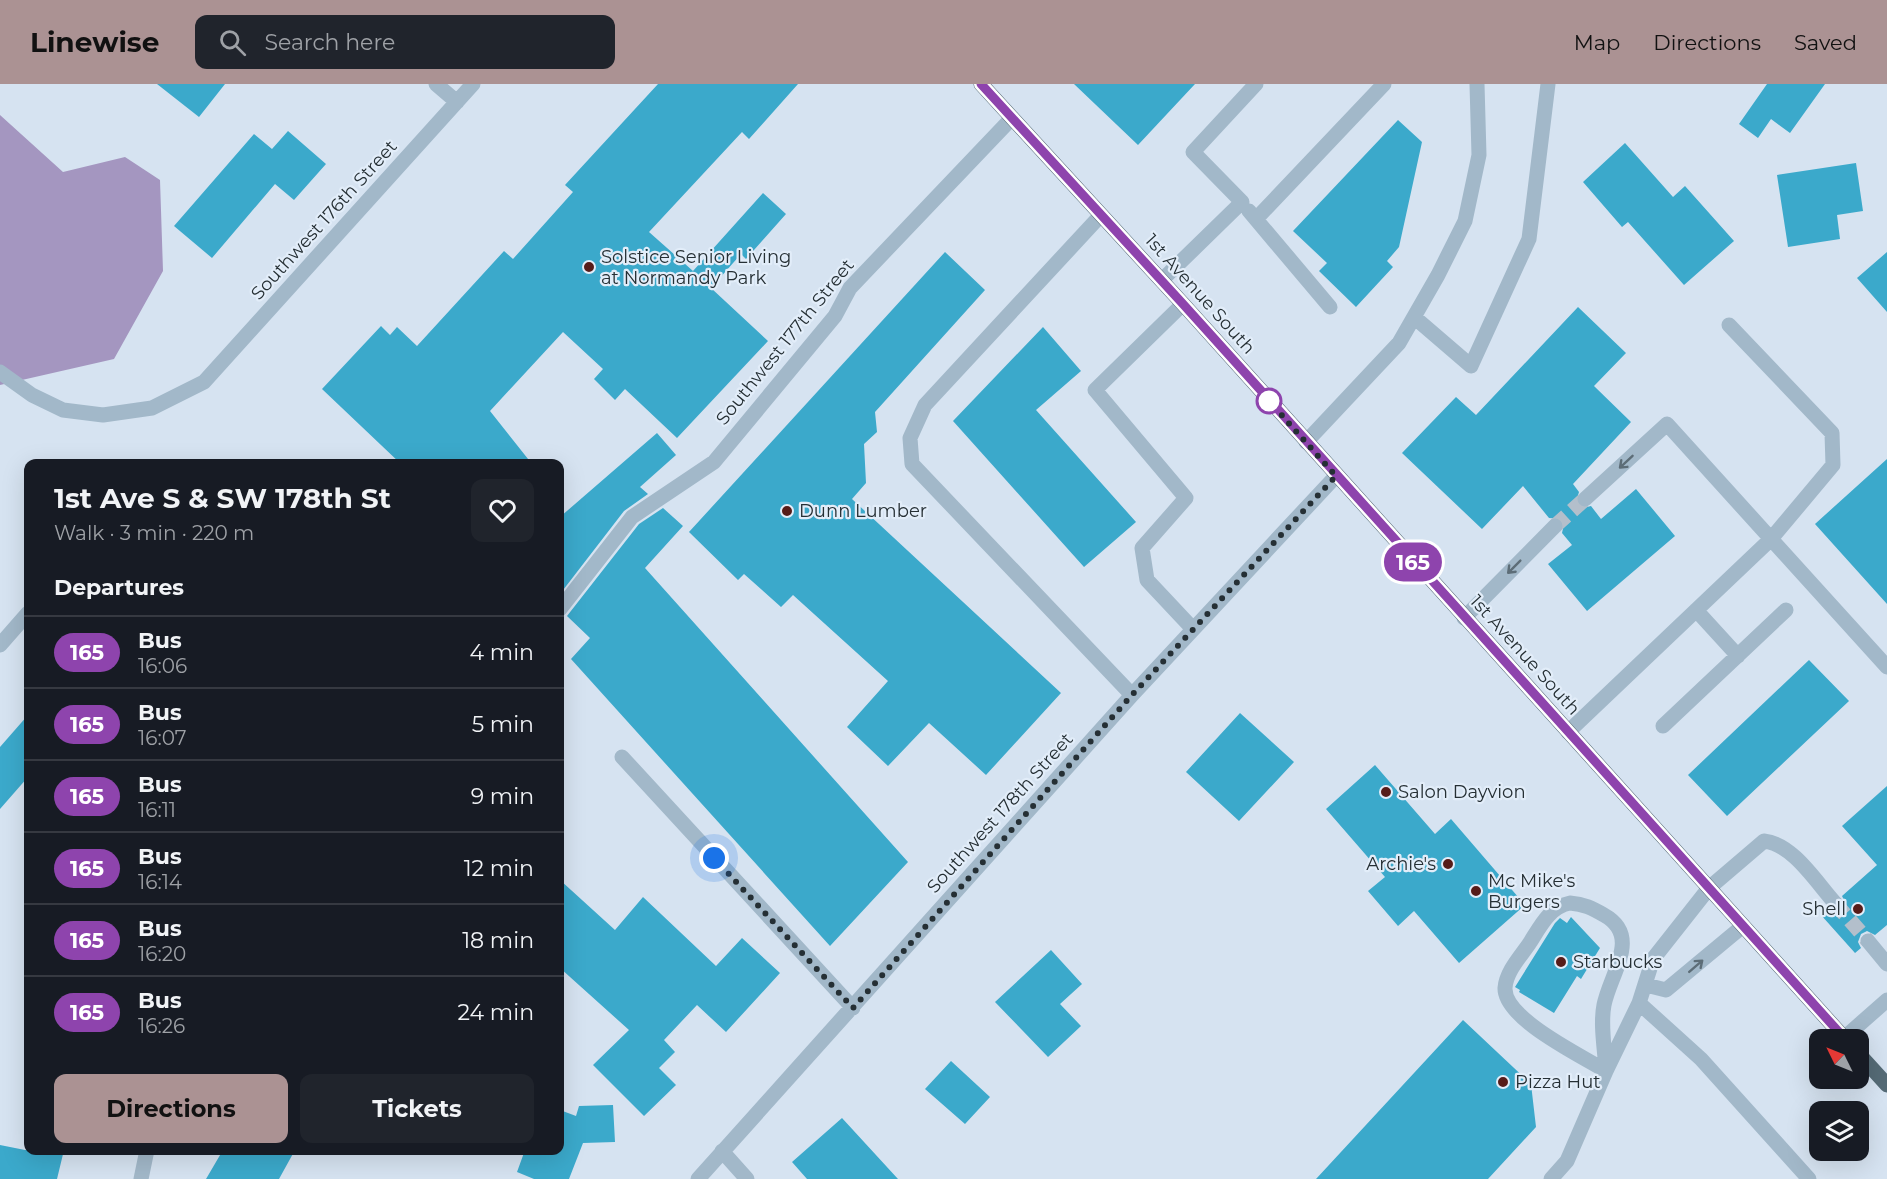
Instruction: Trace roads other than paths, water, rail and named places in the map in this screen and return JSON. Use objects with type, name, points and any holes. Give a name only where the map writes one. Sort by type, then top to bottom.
[{"type":"main road","name":"1st Avenue South","points":[[981,84],[1162,280],[1836,1029]]},
{"type":"main road","points":[[1869,1065],[1887,1085]]},
{"type":"street","points":[[436,84],[457,102]]},
{"type":"street","name":"Southwest 176th Street","points":[[0,372],[32,395],[63,410],[103,415],[152,408],[204,382],[473,84]]},
{"type":"street","points":[[1256,84],[1193,152],[1242,202],[1330,307]]},
{"type":"street","points":[[1256,219],[1384,84]]},
{"type":"street","points":[[1306,442],[1399,343],[1465,221],[1479,155],[1477,84]]},
{"type":"street","points":[[1414,316],[1472,366],[1530,239],[1548,84]]},
{"type":"street","name":"Southwest 177th Street","points":[[564,604],[632,517],[714,462],[835,316],[850,288],[1012,118]]},
{"type":"street","points":[[1162,280],[1242,202]]},
{"type":"street","points":[[1101,215],[925,405],[910,438],[912,464],[1132,695]]},
{"type":"street","points":[[1183,304],[1095,390],[1186,498],[1142,548],[1147,580],[1193,629]]},
{"type":"street","points":[[1568,732],[1771,539],[1833,465],[1832,434],[1729,325]]},
{"type":"street","points":[[1585,499],[1667,424],[1887,667]]},
{"type":"street","name":"Southwest 178th Street","points":[[698,1179],[1132,695],[1336,476]]},
{"type":"street","points":[[1464,618],[1555,526]]},
{"type":"street","points":[[1696,610],[1738,656]]},
{"type":"street","points":[[1663,726],[1786,610]]},
{"type":"street","points":[[0,645],[24,618]]},
{"type":"street","points":[[622,758],[853,1008]]},
{"type":"street","points":[[1551,1179],[1567,1161],[1606,1071],[1639,1003],[1657,952],[1709,888],[1764,841],[1774,842],[1790,853],[1835,903]]},
{"type":"street","points":[[1585,904],[1613,919],[1624,939],[1604,1006],[1606,1071],[1529,1023],[1514,1012],[1507,1001],[1505,989],[1511,970],[1548,915],[1558,905],[1585,904]]},
{"type":"street","points":[[1646,985],[1666,990],[1743,926]]},
{"type":"street","points":[[1868,941],[1887,964]]},
{"type":"street","points":[[1856,1029],[1887,1000]]},
{"type":"street","points":[[1639,1003],[1701,1059],[1809,1179]]},
{"type":"street","points":[[722,1151],[747,1179]]},
{"type":"street","points":[[141,1179],[146,1155]]},
{"type":"tunnel","points":[[1555,526],[1585,499]]},
{"type":"tunnel","points":[[1835,903],[1868,941]]},
{"type":"place","name":"Solstice Senior Living at Normandy Park","points":[[589,267]]},
{"type":"place","name":"Dunn Lumber","points":[[787,511]]},
{"type":"place","name":"Salon Dayvion","points":[[1386,792]]},
{"type":"place","name":"Archie's","points":[[1448,864]]},
{"type":"place","name":"Mc Mike's Burgers","points":[[1476,891]]},
{"type":"place","name":"Shell","points":[[1858,909]]},
{"type":"place","name":"Starbucks","points":[[1561,962]]},
{"type":"place","name":"Pizza Hut","points":[[1503,1082]]}]
